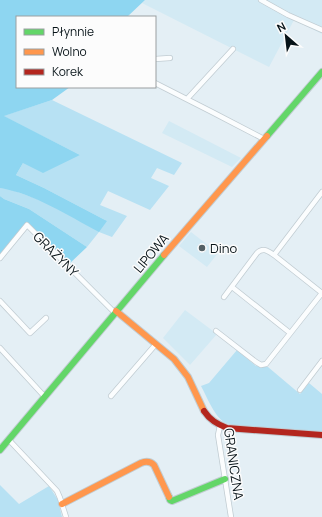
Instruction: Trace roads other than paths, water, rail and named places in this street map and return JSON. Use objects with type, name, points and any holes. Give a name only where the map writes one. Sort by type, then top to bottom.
[{"type":"main road","name":"LIPOWA","points":[[0,450],[322,72]]},
{"type":"main road","name":"GRANICZNA","points":[[116,312],[174,359],[187,377],[207,416],[212,422],[220,426]]},
{"type":"main road","points":[[220,426],[227,428],[322,435]]},
{"type":"main road","points":[[62,504],[141,462],[151,462],[154,465],[170,500],[172,501],[225,479]]},
{"type":"street","points":[[261,0],[288,15],[322,30]]},
{"type":"street","points":[[187,99],[233,49]]},
{"type":"street","points":[[156,59],[170,58]]},
{"type":"street","points":[[156,84],[264,139]]},
{"type":"street","points":[[274,255],[322,192]]},
{"type":"street","name":"GRAŻYNY","points":[[0,258],[27,225],[116,312]]},
{"type":"street","points":[[216,330],[256,362],[261,365],[266,364],[322,293],[274,255],[266,250],[262,250],[257,253],[224,297]]},
{"type":"street","points":[[232,287],[290,333]]},
{"type":"street","points":[[0,300],[30,333],[46,318]]},
{"type":"street","points":[[112,396],[156,344]]},
{"type":"street","points":[[0,348],[45,397]]},
{"type":"street","points":[[300,390],[322,362]]},
{"type":"street","name":"GRANICZNA","points":[[220,426],[218,435],[231,517]]},
{"type":"street","points":[[9,440],[57,491],[66,517]]},
{"type":"place","name":"Dino","points":[[202,248]]}]
